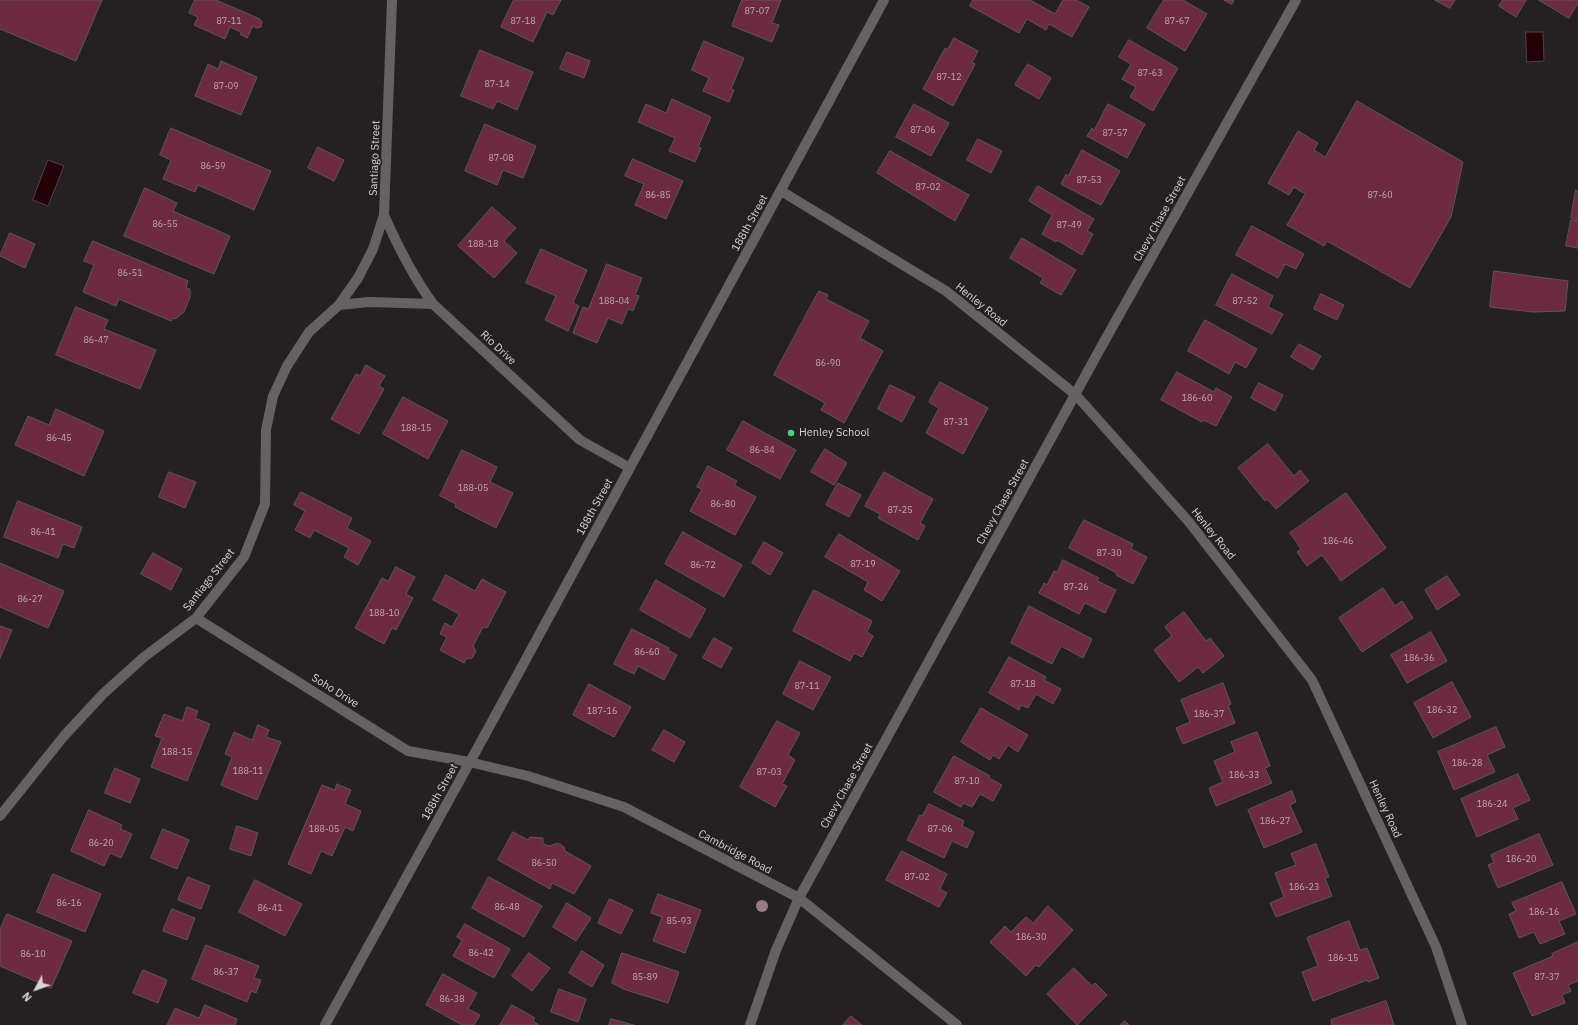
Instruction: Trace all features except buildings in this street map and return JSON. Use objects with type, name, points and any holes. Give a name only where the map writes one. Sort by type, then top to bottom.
[{"type":"street","name":"Santiago Street","points":[[0,816],[64,736],[103,694],[144,657],[196,618],[244,557],[265,504],[266,430],[273,396],[286,366],[309,332],[339,305],[358,278],[373,249],[384,215],[392,0]]},
{"type":"street","name":"188th Street","points":[[325,1025],[884,0]]},
{"type":"street","name":"Chevy Chase Street","points":[[750,1025],[776,950],[799,898],[1076,395],[1296,0]]},
{"type":"street","name":"Henley Road","points":[[781,191],[946,291],[1076,395],[1189,522],[1312,680],[1436,947],[1462,1025]]},
{"type":"street","name":"Rio Drive","points":[[384,215],[396,243],[414,278],[432,304],[580,440],[630,468]]},
{"type":"street","points":[[339,305],[369,302],[432,304]]},
{"type":"street","name":"Soho Drive","points":[[196,618],[408,751],[469,762]]},
{"type":"street","name":"Cambridge Road","points":[[469,762],[528,776],[624,807],[799,898],[957,1025]]},
{"type":"shaded area","points":[[1526,32],[1543,32],[1544,61],[1527,62]]},
{"type":"shaded area","points":[[48,160],[64,166],[48,206],[33,200]]},
{"type":"place","name":"Henley School","points":[[791,433]]}]
